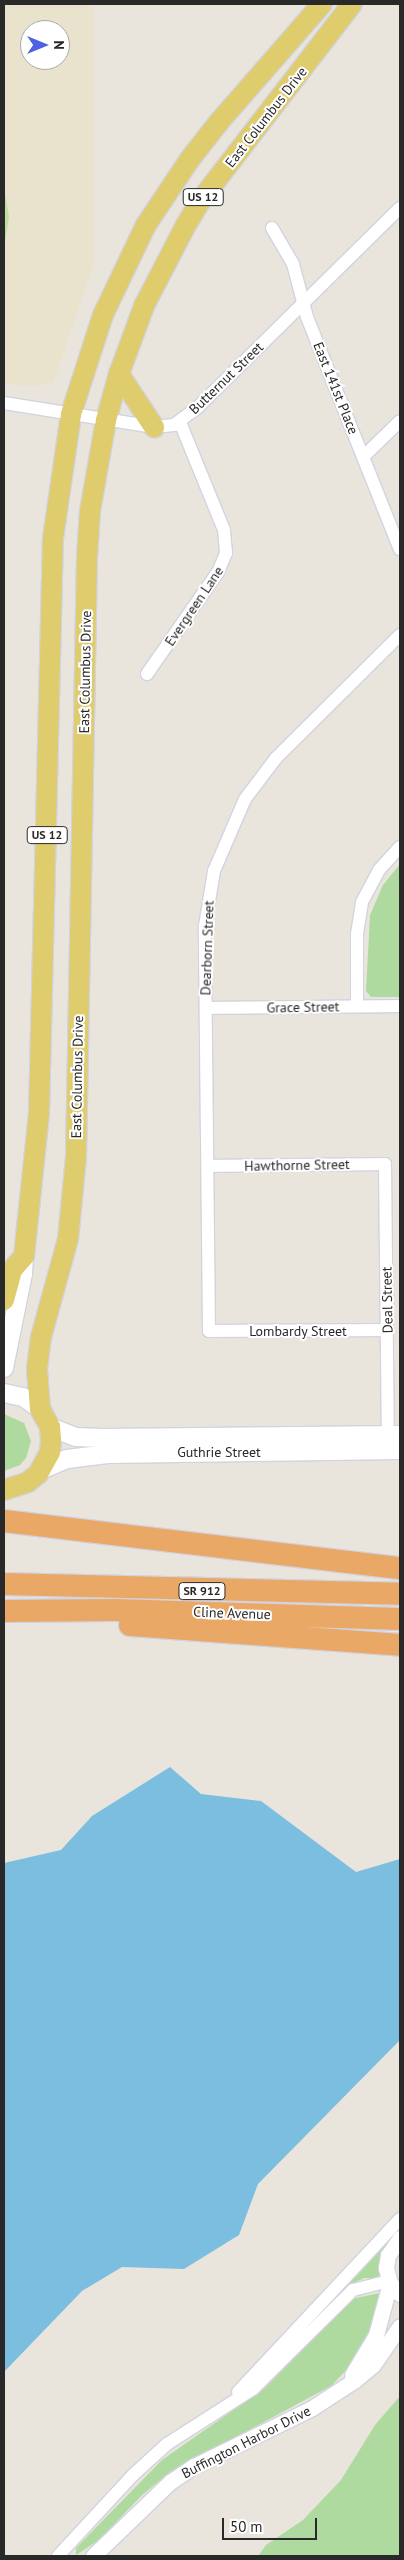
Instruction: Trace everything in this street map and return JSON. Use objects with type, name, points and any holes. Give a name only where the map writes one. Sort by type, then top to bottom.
[{"type":"highway","points":[[4,1521],[400,1568]]},
{"type":"highway","name":"Cline Avenue","points":[[4,1584],[400,1594]]},
{"type":"highway","name":"Cline Avenue","points":[[12,1612],[115,1610],[400,1618]]},
{"type":"highway","points":[[12,1612],[58,1620],[400,1645]]},
{"type":"main road","name":"East Columbus Drive","points":[[4,1368],[24,1256],[35,1163],[43,1046],[53,538],[71,414],[103,315],[146,225],[190,159],[219,122],[322,4]]},
{"type":"main road","name":"East Columbus Drive","points":[[40,1409],[39,1350],[64,1257],[76,1157],[88,557],[95,473],[106,420],[119,374],[158,275],[201,200],[352,4]]},
{"type":"main road","points":[[119,374],[154,427]]},
{"type":"main road","name":"US 12","points":[[4,1300],[12,1270],[24,1256]]},
{"type":"main road","points":[[4,1393],[23,1397],[40,1409]]},
{"type":"main road","name":"US 12","points":[[40,1409],[50,1427],[50,1452],[41,1470]]},
{"type":"main road","name":"Guthrie Street","points":[[50,1427],[76,1437],[102,1438],[394,1435]]},
{"type":"main road","name":"Guthrie Street","points":[[41,1470],[67,1459],[108,1454],[400,1450]]},
{"type":"main road","points":[[5,1488],[28,1482],[41,1470]]},
{"type":"street","name":"Butternut Street","points":[[4,403],[154,427],[180,422],[400,208]]},
{"type":"street","name":"East 141st Place","points":[[272,228],[293,264],[307,317],[400,549]]},
{"type":"street","points":[[364,456],[400,421]]},
{"type":"street","name":"Evergreen Lane","points":[[147,674],[218,572],[226,553],[224,530],[180,422]]},
{"type":"street","name":"Dearborn Street","points":[[209,1331],[206,1008],[208,897],[214,871],[233,821],[276,758],[400,636]]},
{"type":"street","points":[[357,1006],[357,934],[362,902],[379,870],[400,847]]},
{"type":"street","name":"Grace Street","points":[[206,1008],[400,1006]]},
{"type":"street","name":"Hawthorne Street","points":[[208,1166],[385,1164]]},
{"type":"street","name":"Deal Street","points":[[385,1164],[387,1330],[394,1435]]},
{"type":"street","name":"Lombardy Street","points":[[209,1331],[387,1330]]},
{"type":"street","points":[[218,2411],[400,2219]]},
{"type":"street","name":"Buffington Harbor Drive","points":[[336,2393],[364,2358],[376,2335],[393,2286],[388,2255],[400,2238]]},
{"type":"street","points":[[58,2556],[132,2475],[167,2444],[253,2389],[282,2364],[353,2290],[393,2286]]},
{"type":"street","name":"Buffington Harbor Drive","points":[[93,2556],[170,2482],[194,2466],[336,2393],[373,2365],[400,2326]]},
{"type":"shaded area","points":[[4,4],[94,4],[94,263],[53,383],[36,386],[4,384]]},
{"type":"green space","points":[[4,188],[9,217],[4,248]]},
{"type":"green space","points":[[400,864],[400,997],[371,997],[366,991],[370,915],[383,885]]},
{"type":"green space","points":[[4,1414],[24,1423],[31,1441],[26,1458],[20,1465],[4,1471]]},
{"type":"green space","points":[[400,2225],[400,2231],[389,2241],[381,2255],[381,2278],[364,2278],[350,2285],[348,2282]]},
{"type":"green space","points":[[380,2293],[372,2327],[352,2364],[331,2386],[170,2472],[141,2496],[99,2540],[76,2555],[76,2548],[162,2460],[265,2388],[351,2299]]},
{"type":"green space","points":[[400,2396],[400,2556],[258,2556],[266,2545],[303,2520],[341,2480],[375,2425]]},
{"type":"water","points":[[170,1767],[201,1794],[261,1801],[356,1872],[400,1859],[400,2040],[258,2184],[239,2235],[184,2269],[122,2267],[82,2291],[4,2372],[4,1863],[61,1850],[92,1816]]}]
